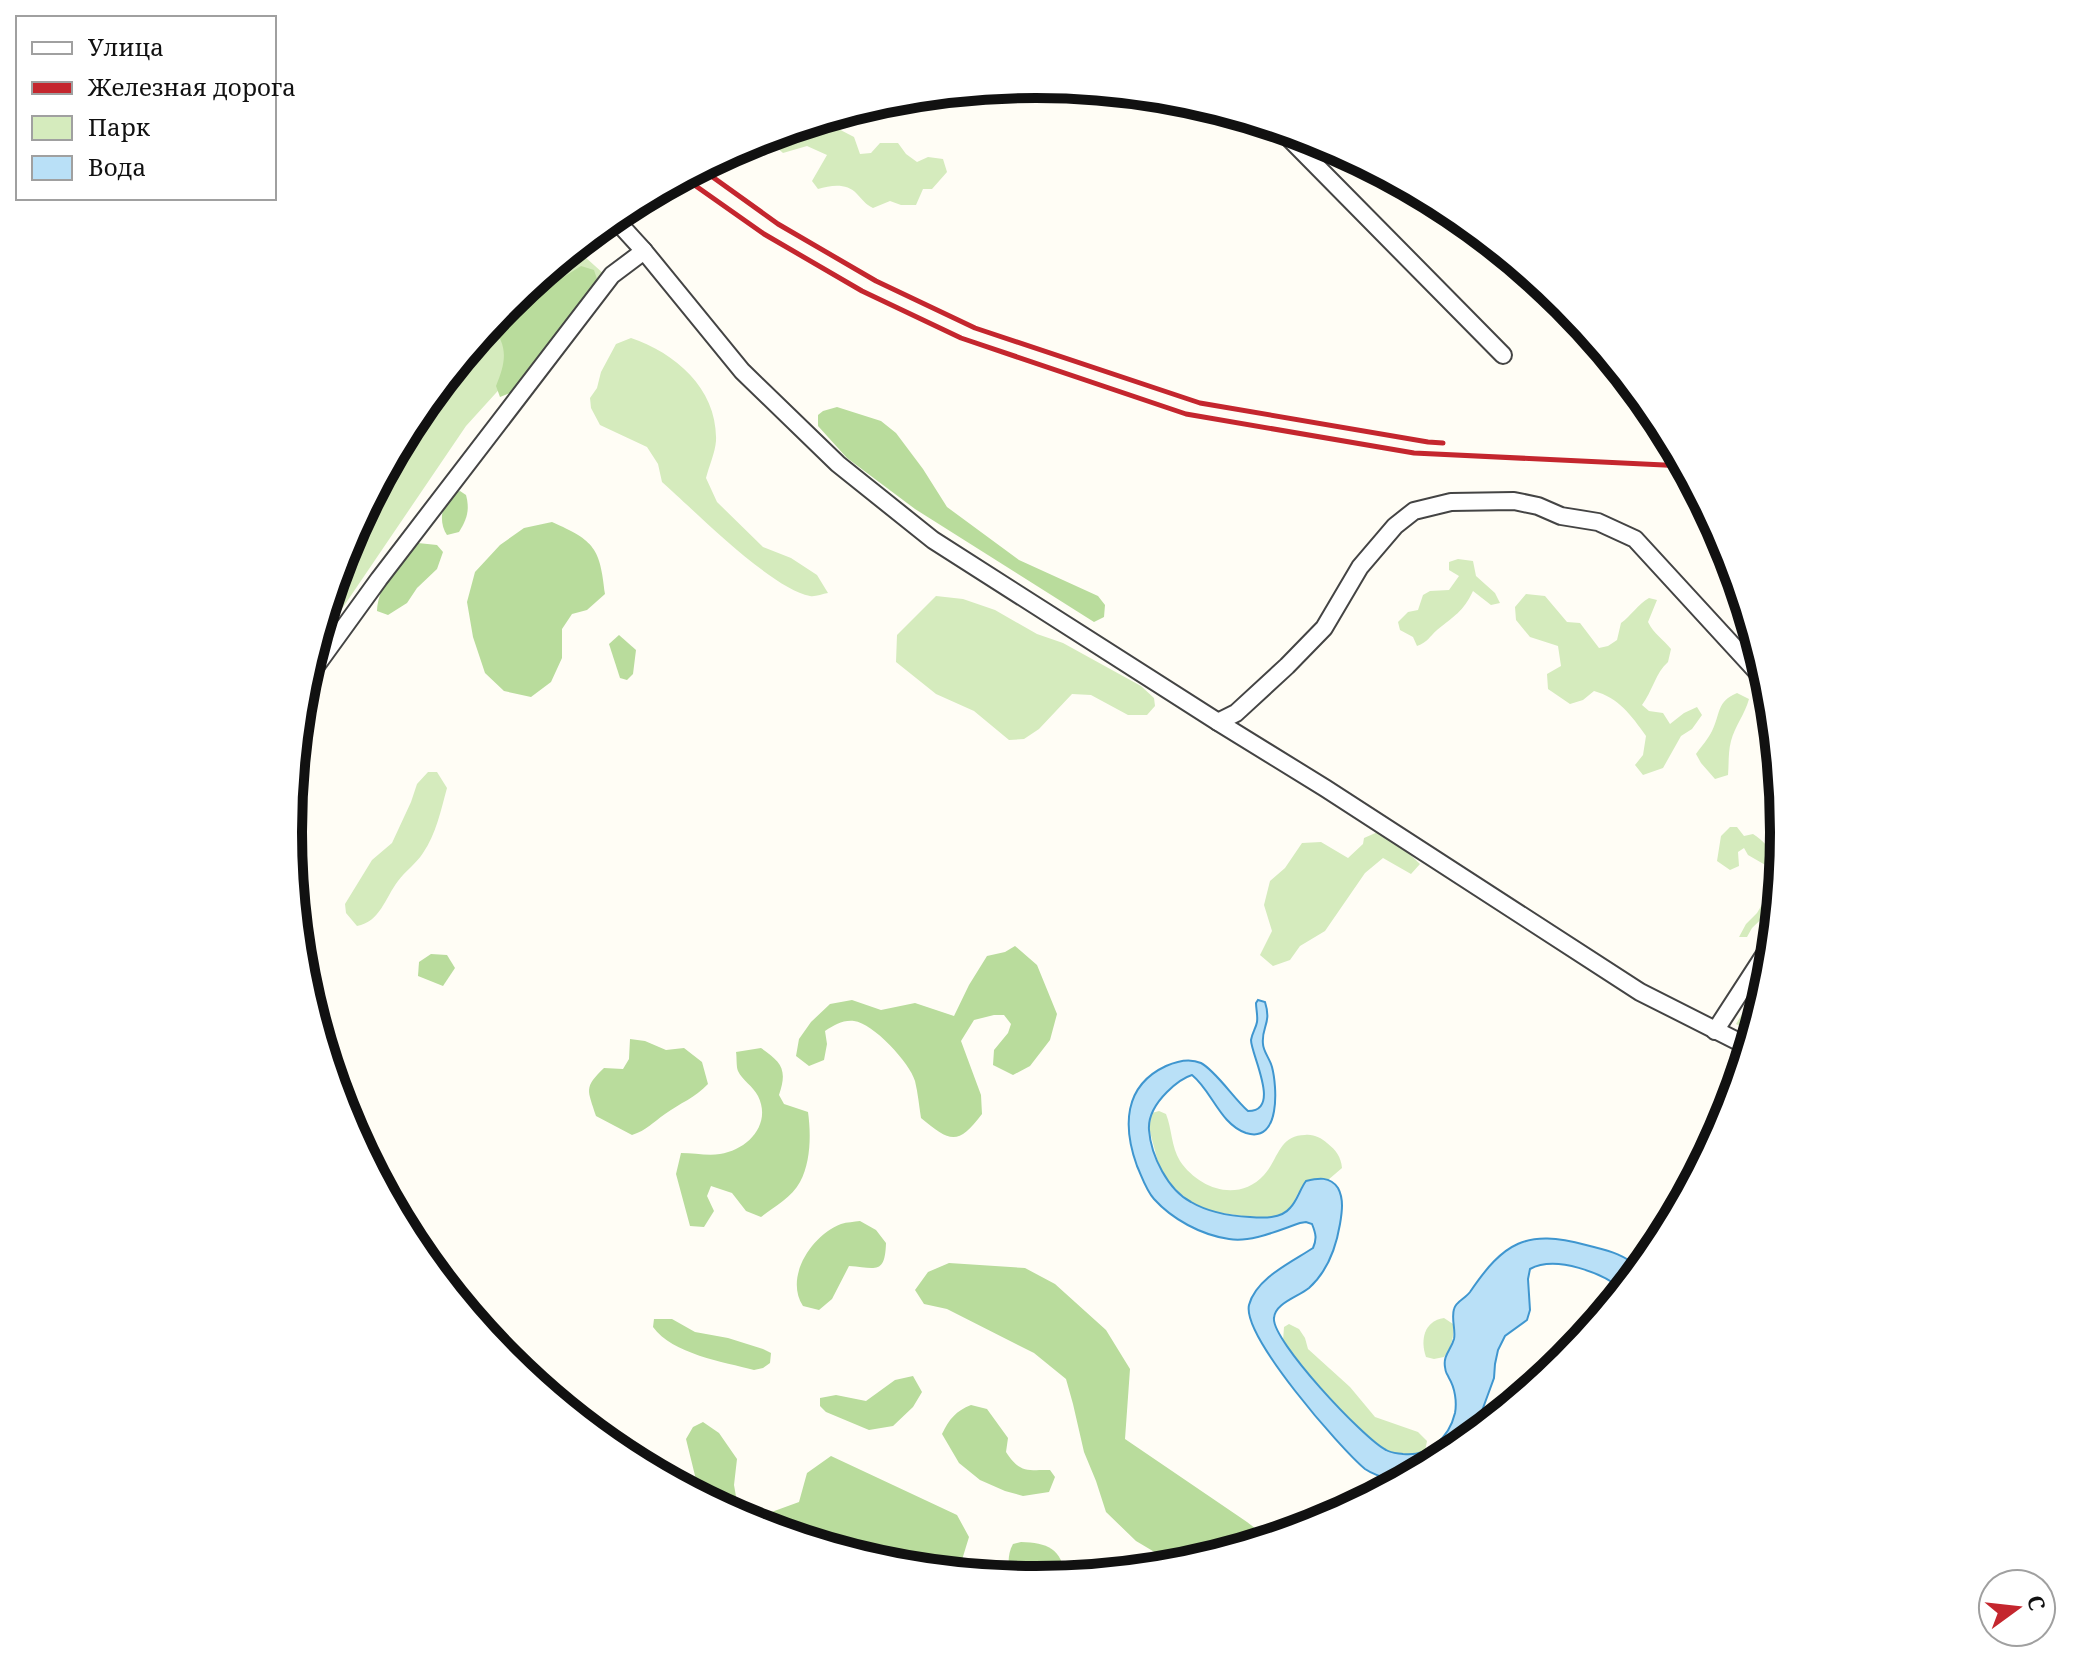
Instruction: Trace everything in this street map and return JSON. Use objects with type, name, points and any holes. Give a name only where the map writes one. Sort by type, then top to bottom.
[{"type":"street","points":[[1297,147],[1503,355]]},
{"type":"street","points":[[622,227],[742,371],[838,464],[933,540],[1640,992],[1739,1042]]},
{"type":"street","points":[[325,653],[612,275],[644,251]]},
{"type":"street","points":[[1218,722],[1236,713],[1324,628],[1360,567],[1395,526],[1414,511],[1451,502],[1514,501],[1538,506],[1561,516],[1598,522],[1635,539],[1750,665]]},
{"type":"street","points":[[1715,1031],[1758,965]]},
{"type":"green space","points":[[834,127],[854,137],[860,154],[871,153],[880,143],[898,143],[917,162],[928,157],[943,159],[947,172],[932,189],[923,189],[916,205],[890,201],[873,208],[849,188],[834,186],[818,189],[812,181],[827,155],[807,146],[783,153],[776,147]]},
{"type":"green space","points":[[583,255],[604,274],[466,426],[334,620],[358,551],[378,507],[426,424],[454,385],[517,313]]},
{"type":"green space","points":[[581,266],[594,270],[597,279],[570,321],[539,356],[515,391],[500,397],[496,386],[504,354],[497,335],[517,313],[551,285]]},
{"type":"green space","points":[[631,338],[664,353],[702,390],[715,423],[716,441],[706,478],[717,502],[763,547],[791,558],[817,575],[828,593],[812,596],[774,579],[662,482],[658,464],[647,447],[600,425],[591,408],[590,398],[616,344]]},
{"type":"green space","points":[[837,407],[881,421],[896,433],[947,507],[1019,560],[1098,596],[1105,605],[1104,617],[1094,622],[915,509],[847,458],[818,426],[818,415]]},
{"type":"green space","points":[[460,491],[466,495],[466,519],[459,532],[447,535],[442,523],[445,503]]},
{"type":"green space","points":[[552,522],[578,535],[593,548],[601,566],[605,594],[587,610],[572,614],[562,629],[562,658],[551,682],[531,697],[504,691],[485,673],[473,637],[467,602],[475,572],[500,545],[524,528]]},
{"type":"green space","points":[[418,543],[437,545],[443,552],[437,569],[417,588],[407,603],[388,615],[377,611],[390,573]]},
{"type":"green space","points":[[1458,559],[1473,561],[1476,576],[1495,593],[1500,603],[1491,605],[1473,591],[1458,613],[1417,646],[1413,637],[1400,630],[1398,622],[1408,612],[1418,610],[1423,595],[1430,591],[1449,590],[1459,576],[1449,570],[1449,562]]},
{"type":"green space","points":[[1526,594],[1545,596],[1567,622],[1580,623],[1599,648],[1617,640],[1621,623],[1641,603],[1649,598],[1657,600],[1648,622],[1671,649],[1668,662],[1642,705],[1649,711],[1663,713],[1670,724],[1697,707],[1702,715],[1692,729],[1681,736],[1663,768],[1643,775],[1635,765],[1643,755],[1646,736],[1630,714],[1617,703],[1594,691],[1583,700],[1570,704],[1548,689],[1547,674],[1561,666],[1558,646],[1530,637],[1516,620],[1515,607]]},
{"type":"green space","points":[[936,596],[963,599],[995,610],[1037,634],[1063,643],[1141,686],[1154,698],[1155,706],[1147,715],[1128,715],[1091,695],[1072,694],[1039,729],[1024,739],[1009,740],[974,711],[936,694],[896,662],[897,635]]},
{"type":"green space","points":[[619,635],[636,650],[633,674],[627,680],[620,678],[609,644]]},
{"type":"green space","points":[[1737,693],[1749,699],[1731,741],[1728,775],[1715,779],[1696,754],[1712,731],[1722,704]]},
{"type":"green space","points":[[428,772],[437,772],[447,788],[431,838],[377,914],[365,924],[357,926],[346,913],[345,904],[372,860],[392,843],[417,784]]},
{"type":"green space","points":[[1730,827],[1737,827],[1744,836],[1753,834],[1770,848],[1769,867],[1748,855],[1744,848],[1738,852],[1739,866],[1730,870],[1717,861],[1721,836]]},
{"type":"green space","points":[[1380,831],[1396,841],[1420,864],[1411,874],[1383,858],[1365,873],[1325,931],[1300,946],[1290,960],[1273,966],[1260,955],[1272,931],[1264,905],[1270,881],[1285,868],[1302,843],[1321,842],[1348,858],[1363,844],[1364,838]]},
{"type":"green space","points":[[1767,896],[1765,915],[1747,937],[1739,937],[1746,924]]},
{"type":"green space","points":[[1015,946],[1037,965],[1057,1014],[1050,1040],[1030,1066],[1013,1075],[993,1065],[994,1050],[1008,1033],[1011,1024],[1004,1015],[974,1020],[961,1041],[981,1095],[982,1114],[960,1136],[947,1136],[921,1118],[912,1073],[890,1045],[862,1023],[846,1021],[825,1031],[827,1044],[824,1060],[809,1066],[796,1056],[799,1039],[830,1004],[852,1000],[881,1010],[915,1003],[954,1016],[987,956]]},
{"type":"green space","points":[[431,954],[447,955],[455,968],[443,986],[418,976],[419,962]]},
{"type":"green space","points":[[1750,1002],[1743,1028],[1736,1024]]},
{"type":"green space","points":[[630,1039],[645,1041],[666,1050],[684,1048],[702,1062],[708,1084],[646,1129],[632,1135],[596,1116],[589,1090],[604,1068],[623,1069],[629,1059]]},
{"type":"green space","points":[[761,1048],[781,1067],[783,1079],[779,1095],[784,1104],[808,1112],[809,1147],[804,1174],[792,1192],[761,1217],[746,1211],[732,1193],[711,1186],[707,1196],[714,1211],[704,1227],[690,1226],[676,1174],[681,1153],[711,1155],[730,1152],[755,1134],[760,1126],[762,1106],[756,1092],[738,1071],[736,1052]]},
{"type":"green space","points":[[1159,1111],[1166,1114],[1180,1161],[1197,1179],[1219,1189],[1243,1189],[1254,1184],[1269,1169],[1284,1144],[1296,1136],[1311,1135],[1325,1141],[1338,1154],[1342,1168],[1328,1180],[1319,1178],[1298,1193],[1291,1207],[1281,1214],[1269,1218],[1214,1212],[1190,1202],[1166,1180],[1149,1128],[1152,1113]]},
{"type":"green space","points":[[860,1221],[876,1230],[886,1243],[881,1265],[872,1268],[849,1266],[832,1299],[819,1310],[803,1306],[797,1282],[799,1270],[811,1247],[830,1229],[843,1223]]},
{"type":"green space","points":[[949,1263],[1025,1268],[1055,1284],[1106,1330],[1130,1369],[1125,1439],[1259,1531],[1160,1555],[1136,1541],[1106,1512],[1084,1452],[1066,1379],[1034,1353],[947,1309],[924,1304],[915,1290],[928,1272]]},
{"type":"green space","points":[[1444,1318],[1453,1324],[1449,1349],[1444,1357],[1426,1357],[1423,1344],[1425,1332],[1432,1323]]},
{"type":"green space","points":[[654,1319],[672,1319],[695,1332],[763,1349],[771,1353],[770,1363],[754,1370],[685,1350],[653,1327]]},
{"type":"green space","points":[[1289,1324],[1299,1329],[1308,1349],[1350,1387],[1375,1417],[1418,1432],[1427,1441],[1425,1451],[1392,1454],[1362,1433],[1332,1402],[1283,1341],[1284,1327]]},
{"type":"green space","points":[[913,1376],[922,1392],[913,1407],[893,1426],[869,1430],[826,1412],[820,1406],[820,1398],[836,1395],[866,1401],[895,1380]]},
{"type":"green space","points":[[971,1405],[987,1409],[1008,1438],[1006,1452],[1015,1464],[1029,1470],[1050,1470],[1055,1477],[1049,1492],[1023,1496],[1005,1491],[980,1480],[959,1463],[942,1434],[954,1416]]},
{"type":"green space","points":[[703,1422],[719,1433],[737,1459],[734,1485],[737,1501],[697,1482],[686,1439],[693,1427]]},
{"type":"green space","points":[[831,1456],[957,1515],[969,1537],[961,1562],[941,1560],[847,1541],[766,1514],[799,1502],[807,1473]]},
{"type":"green space","points":[[1021,1542],[1046,1546],[1057,1553],[1062,1565],[1009,1565],[1013,1544]]},
{"type":"water","points":[[1258,1000],[1265,1002],[1267,1009],[1263,1044],[1272,1067],[1275,1087],[1274,1111],[1266,1130],[1257,1134],[1237,1129],[1192,1075],[1172,1087],[1154,1110],[1149,1125],[1153,1151],[1168,1181],[1183,1197],[1227,1214],[1272,1217],[1286,1212],[1306,1181],[1319,1179],[1335,1184],[1342,1201],[1336,1242],[1330,1259],[1316,1281],[1278,1308],[1274,1318],[1277,1330],[1302,1367],[1359,1428],[1386,1450],[1403,1454],[1421,1452],[1436,1444],[1448,1430],[1456,1409],[1445,1363],[1454,1339],[1454,1309],[1506,1251],[1532,1240],[1565,1240],[1615,1253],[1631,1262],[1615,1284],[1592,1272],[1566,1265],[1541,1265],[1530,1269],[1530,1310],[1527,1320],[1505,1336],[1498,1350],[1494,1378],[1480,1416],[1385,1478],[1365,1469],[1335,1439],[1276,1365],[1251,1320],[1249,1305],[1259,1287],[1313,1248],[1316,1236],[1312,1224],[1300,1223],[1238,1240],[1198,1230],[1169,1213],[1154,1199],[1144,1183],[1132,1151],[1129,1122],[1134,1096],[1152,1074],[1175,1063],[1188,1060],[1201,1063],[1248,1111],[1258,1109],[1264,1092],[1251,1040],[1257,1022]]},
{"type":"railway","points":[[710,175],[778,224],[876,281],[975,328],[1200,403],[1443,443]]},
{"type":"railway","points":[[693,184],[764,234],[862,291],[961,338],[1186,414],[1414,453],[1672,465]]}]
